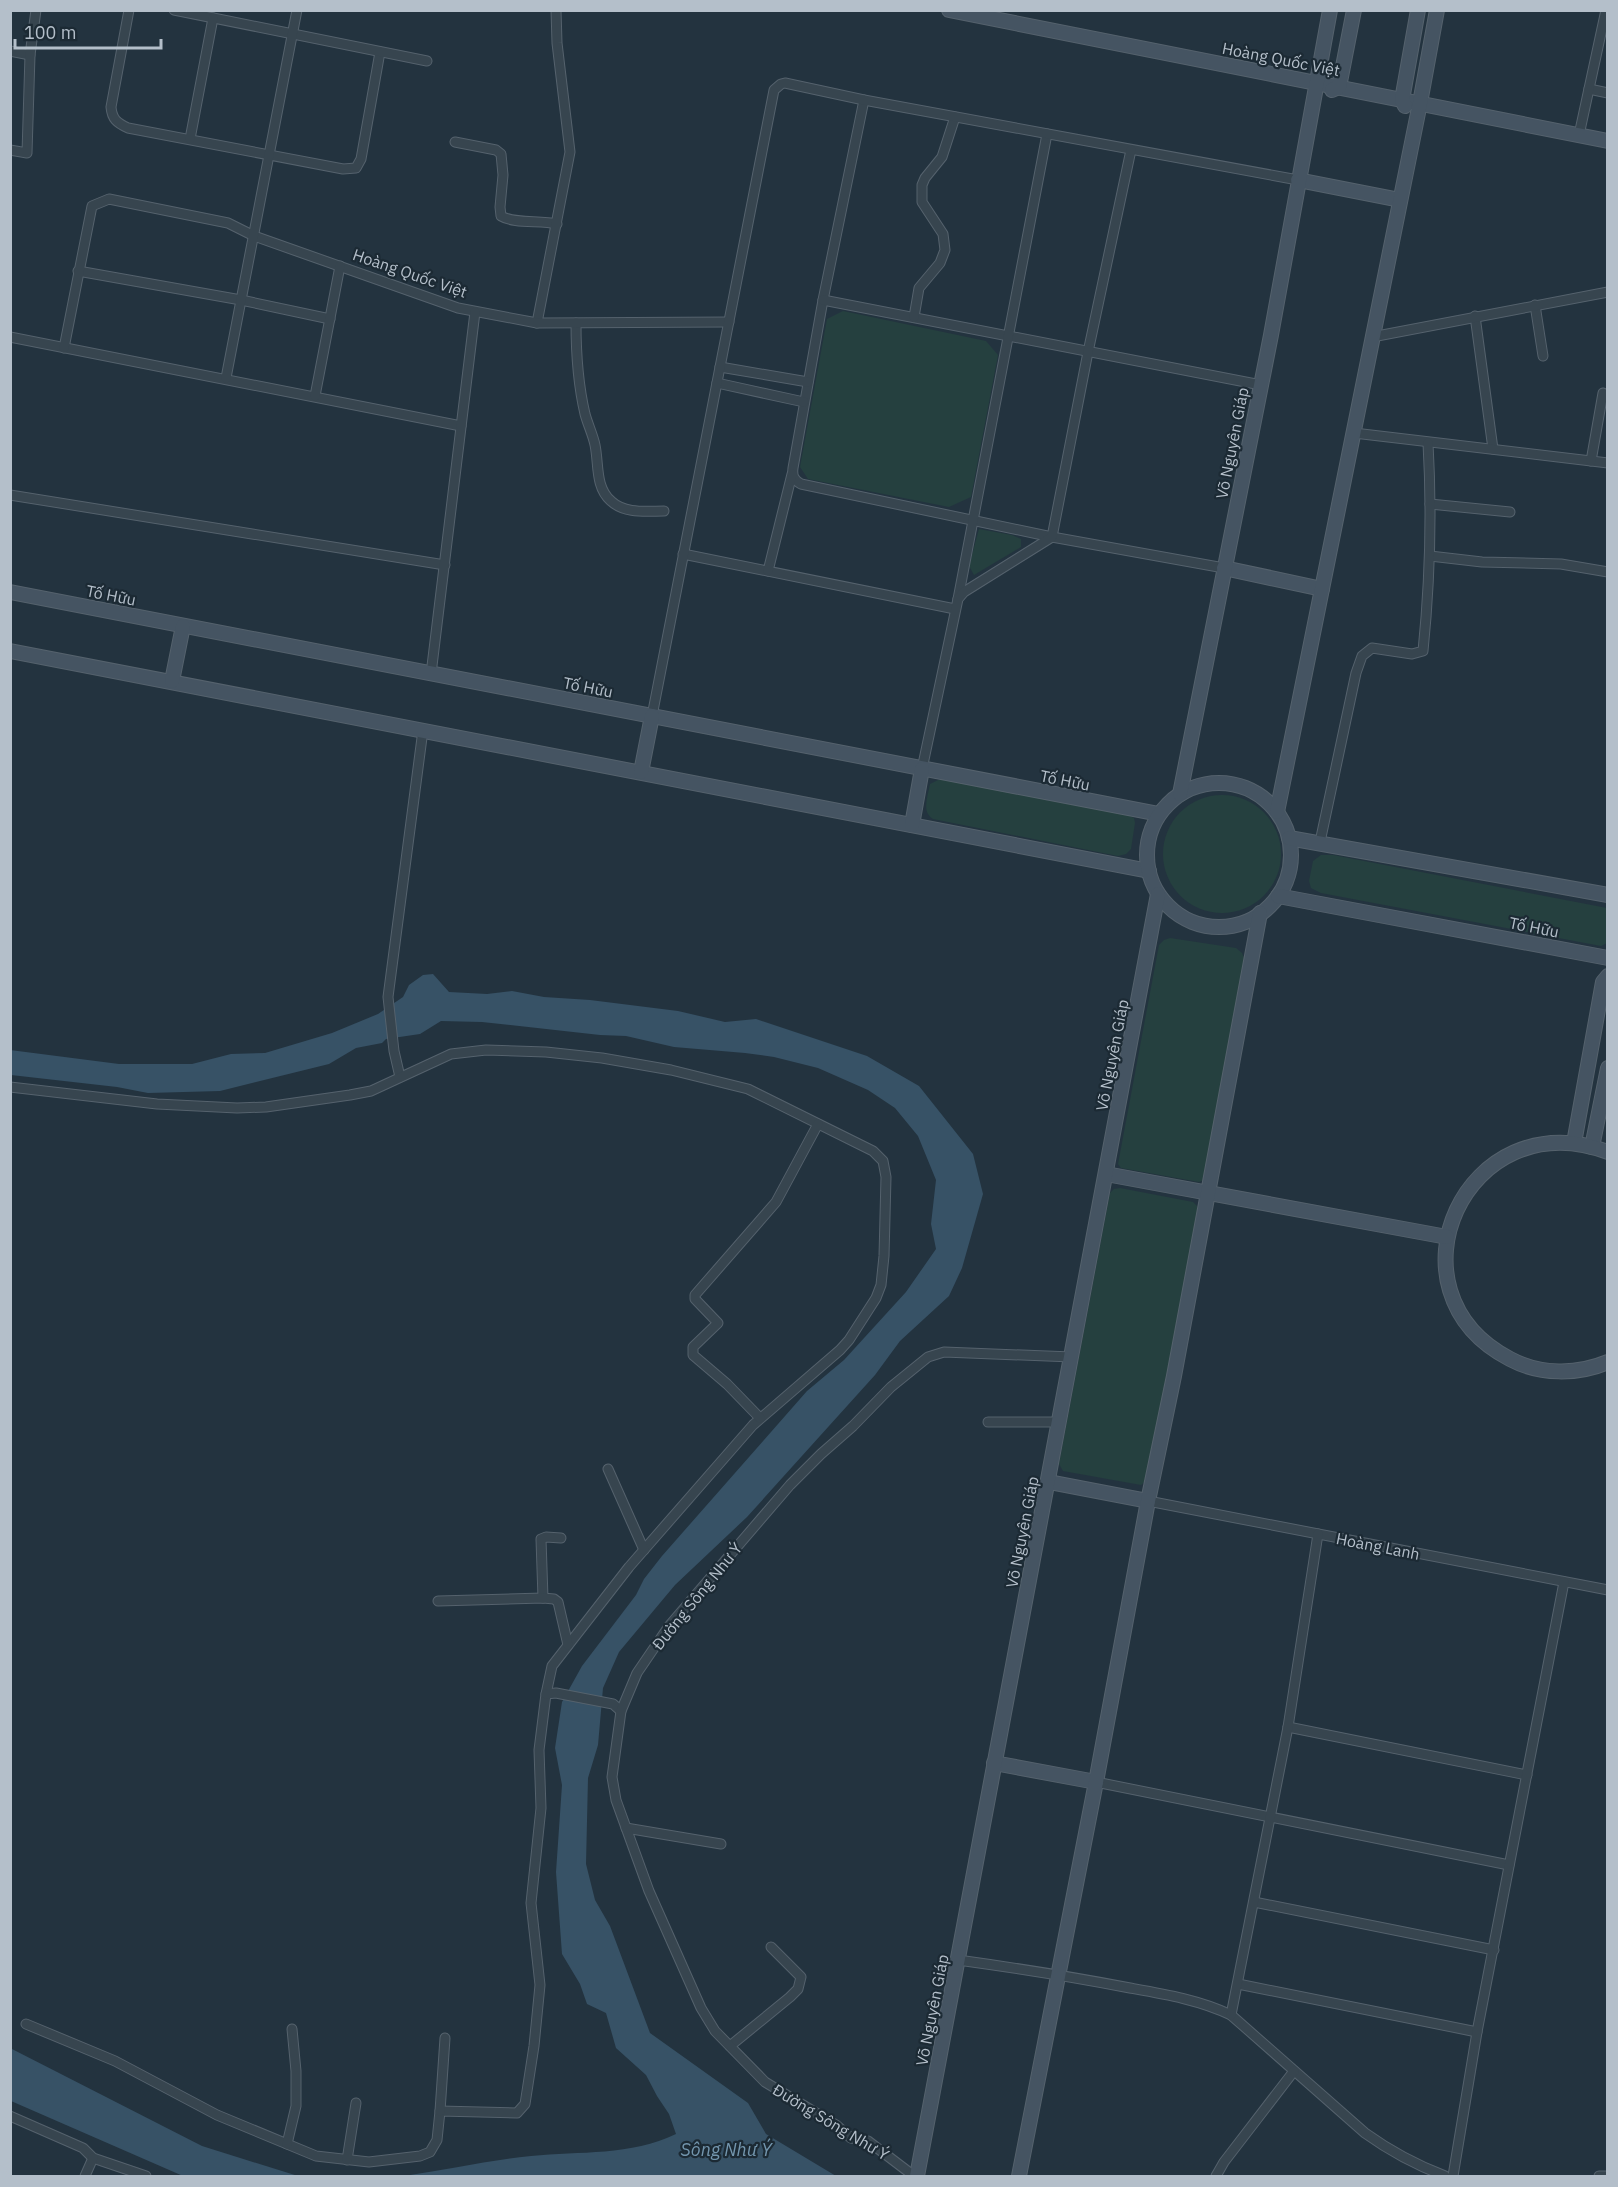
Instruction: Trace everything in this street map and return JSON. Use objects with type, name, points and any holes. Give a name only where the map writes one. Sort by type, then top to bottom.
[{"type":"street","points":[[10,150],[27,153],[30,55],[36,10]]},
{"type":"street","points":[[129,10],[111,107],[112,116],[118,124],[128,128],[343,169],[356,168],[361,159],[380,52]]},
{"type":"street","points":[[174,10],[427,61]]},
{"type":"street","points":[[226,378],[297,10]]},
{"type":"street","points":[[537,323],[570,152],[557,43],[556,10]]},
{"type":"street","name":"Hoàng Quốc Việt","points":[[949,10],[1608,141]]},
{"type":"street","name":"Võ Nguyên Giáp","points":[[1180,794],[1261,385],[1330,10]]},
{"type":"street","points":[[1314,99],[1339,87],[1354,10]]},
{"type":"street","points":[[1416,123],[1402,100],[1418,10]]},
{"type":"street","points":[[1277,812],[1437,10]]},
{"type":"street","points":[[1579,135],[1606,10]]},
{"type":"street","points":[[190,139],[213,18]]},
{"type":"street","points":[[10,51],[30,55]]},
{"type":"street","points":[[1597,54],[1608,56]]},
{"type":"street","points":[[641,772],[774,90],[780,84],[786,83],[864,100],[1400,200]]},
{"type":"street","points":[[1589,89],[1608,93]]},
{"type":"street","points":[[768,571],[792,474],[804,402],[864,100]]},
{"type":"street","points":[[914,317],[919,288],[940,263],[945,250],[943,234],[922,202],[922,185],[942,157],[955,117]]},
{"type":"street","points":[[912,825],[958,599],[1047,134]]},
{"type":"street","points":[[455,142],[496,150],[501,154],[503,175],[501,216],[557,225]]},
{"type":"street","points":[[958,599],[964,592],[1052,537],[1131,150]]},
{"type":"street","name":"Hoàng Quốc Việt","points":[[78,271],[92,206],[109,199],[228,223],[254,236],[475,312],[537,323],[729,322]]},
{"type":"street","points":[[315,396],[340,266]]},
{"type":"street","points":[[64,348],[78,271],[241,300],[330,319]]},
{"type":"street","points":[[1372,337],[1535,304],[1608,292]]},
{"type":"street","points":[[824,300],[1261,385]]},
{"type":"street","points":[[1535,304],[1543,356]]},
{"type":"street","points":[[431,674],[475,312]]},
{"type":"street","points":[[1475,316],[1493,450]]},
{"type":"street","points":[[576,323],[580,390],[595,446],[602,490],[611,501],[622,508],[633,511],[664,511]]},
{"type":"street","points":[[10,337],[461,426]]},
{"type":"street","points":[[720,367],[808,382]]},
{"type":"street","points":[[717,383],[804,402]]},
{"type":"street","points":[[1591,461],[1602,393]]},
{"type":"street","points":[[1354,433],[1608,463]]},
{"type":"street","points":[[1320,842],[1356,673],[1362,656],[1372,648],[1412,654],[1423,651],[1430,556],[1428,443]]},
{"type":"street","points":[[792,474],[801,484],[1052,537],[1224,568],[1322,589]]},
{"type":"street","points":[[10,495],[445,565]]},
{"type":"street","points":[[1430,504],[1510,512]]},
{"type":"street","points":[[683,554],[955,609]]},
{"type":"street","points":[[1430,556],[1482,562],[1561,564],[1608,572]]},
{"type":"street","name":"Tố Hữu","points":[[10,592],[1159,814]]},
{"type":"street","points":[[172,681],[183,626]]},
{"type":"street","points":[[10,651],[1149,871]]},
{"type":"street","points":[[400,1077],[394,1051],[388,997],[423,730]]},
{"type":"street","points":[[1205,784],[1232,784],[1257,794],[1277,812],[1289,838],[1291,862],[1284,886],[1278,896],[1260,914],[1234,925],[1205,925],[1179,914],[1158,894],[1149,871],[1147,847],[1149,836],[1159,814],[1180,794],[1205,784]]},
{"type":"street","points":[[1289,838],[1608,895]]},
{"type":"street","name":"Võ Nguyên Giáp","points":[[916,2176],[1049,1482],[1158,894]]},
{"type":"street","name":"Tố Hữu","points":[[1278,896],[1608,958]]},
{"type":"street","points":[[1019,2176],[1174,1376],[1260,914]]},
{"type":"street","points":[[1574,1143],[1583,1095],[1601,1028],[1602,982],[1608,976]]},
{"type":"street","points":[[10,1087],[156,1104],[237,1108],[267,1107],[370,1090],[451,1054],[472,1051],[569,1054],[671,1070],[748,1089],[873,1151],[885,1168],[884,1256],[881,1285],[876,1298],[849,1340],[760,1418],[644,1550],[552,1666],[551,1693],[539,1750],[541,1808],[531,1903],[540,1985],[525,2104],[518,2113],[440,2111]]},
{"type":"street","points":[[1592,1146],[1608,1068]]},
{"type":"street","points":[[1583,1095],[1601,1099]]},
{"type":"street","points":[[760,1418],[727,1384],[693,1355],[693,1347],[718,1323],[695,1299],[694,1295],[771,1209],[793,1174],[818,1124]]},
{"type":"street","points":[[1608,1152],[1574,1143],[1552,1143],[1531,1146],[1510,1154],[1492,1165],[1476,1180],[1463,1197],[1453,1216],[1447,1237],[1446,1259],[1448,1281],[1455,1302],[1466,1322],[1480,1339],[1498,1353],[1539,1370],[1562,1372],[1584,1370],[1608,1362]]},
{"type":"street","points":[[1106,1174],[1447,1237]]},
{"type":"street","name":"Đường Sông Như Ý","points":[[916,2176],[868,2141],[851,2138],[836,2125],[765,2082],[715,2031],[701,2007],[649,1891],[616,1800],[612,1778],[621,1711],[637,1673],[669,1626],[790,1485],[891,1387],[928,1357],[944,1352],[1071,1358]]},
{"type":"street","points":[[988,1422],[1060,1422]]},
{"type":"street","points":[[608,1469],[644,1550]]},
{"type":"street","points":[[1049,1482],[1148,1502]]},
{"type":"street","name":"Hoàng Lanh","points":[[1148,1502],[1608,1590]]},
{"type":"street","points":[[1231,2015],[1288,1727],[1318,1534]]},
{"type":"street","points":[[543,1598],[542,1539],[561,1538]]},
{"type":"street","points":[[1453,2176],[1477,2032],[1564,1582]]},
{"type":"street","points":[[438,1601],[554,1599],[558,1602],[568,1645]]},
{"type":"street","points":[[551,1693],[613,1704],[621,1711]]},
{"type":"street","points":[[1288,1727],[1527,1774]]},
{"type":"street","points":[[994,1763],[1509,1865]]},
{"type":"street","points":[[626,1828],[721,1844]]},
{"type":"street","points":[[1254,1902],[1494,1950]]},
{"type":"street","points":[[730,2046],[790,1997],[801,1982],[801,1977],[796,1971],[771,1947]]},
{"type":"street","points":[[958,1960],[1059,1974],[1180,1997],[1216,2008],[1231,2015],[1365,2133],[1388,2150],[1418,2166],[1445,2176]]},
{"type":"street","points":[[1238,1984],[1477,2032]]},
{"type":"street","points":[[26,2024],[115,2061],[217,2115],[316,2156],[369,2162],[420,2156],[430,2152],[437,2140],[445,2038]]},
{"type":"street","points":[[287,2144],[296,2106],[296,2071],[292,2029]]},
{"type":"street","points":[[1216,2176],[1224,2162],[1294,2071]]},
{"type":"street","points":[[347,2160],[356,2103]]},
{"type":"street","points":[[10,2116],[83,2148],[93,2158],[146,2176]]},
{"type":"street","points":[[85,2176],[93,2158]]},
{"type":"street","points":[[1413,2176],[1418,2166]]},
{"type":"street","points":[[1599,2176],[1608,2176]]},
{"type":"green space","points":[[843,311],[986,341],[998,355],[971,497],[949,507],[808,479],[800,467],[827,319]]},
{"type":"green space","points":[[979,529],[1012,535],[1021,539],[1021,547],[974,575],[969,566]]},
{"type":"green space","points":[[940,779],[1128,815],[1134,818],[1135,823],[1131,849],[1126,854],[1118,856],[933,819],[927,812],[927,799],[930,784]]},
{"type":"green space","points":[[1222,795],[1255,805],[1271,821],[1281,854],[1271,887],[1255,903],[1222,913],[1189,903],[1173,887],[1163,854],[1173,821],[1189,805]]},
{"type":"green space","points":[[1321,855],[1333,855],[1607,908],[1607,943],[1601,946],[1321,893],[1311,888],[1309,881],[1313,861]]},
{"type":"green space","points":[[1170,938],[1236,948],[1242,953],[1247,964],[1204,1180],[1199,1182],[1121,1168],[1118,1164],[1159,945]]},
{"type":"green space","points":[[1120,1188],[1193,1202],[1199,1212],[1148,1479],[1141,1485],[1063,1471],[1059,1464],[1110,1193]]},
{"type":"water","name":"Sông Như Ý","points":[[433,974],[449,992],[487,994],[512,991],[544,997],[678,1011],[725,1022],[756,1019],[867,1056],[919,1086],[973,1154],[983,1194],[962,1268],[949,1296],[900,1341],[875,1375],[747,1517],[675,1585],[619,1652],[603,1688],[598,1745],[588,1778],[586,1864],[595,1900],[610,1926],[650,2033],[748,2103],[766,2134],[836,2176],[404,2176],[515,2158],[623,2149],[659,2141],[676,2134],[669,2114],[646,2075],[616,2048],[606,2013],[587,2004],[580,1984],[562,1954],[556,1872],[562,1785],[555,1748],[562,1702],[582,1666],[636,1595],[644,1579],[662,1556],[807,1391],[844,1360],[906,1292],[936,1249],[931,1224],[936,1180],[918,1136],[895,1108],[868,1090],[818,1068],[774,1057],[674,1047],[626,1036],[482,1022],[441,1021],[420,1034],[386,1039],[382,1043],[356,1048],[329,1064],[220,1091],[148,1093],[117,1087],[11,1075],[10,1050],[119,1064],[192,1064],[231,1054],[265,1053],[332,1033],[378,1014],[403,997],[409,985],[423,975]]},
{"type":"water","points":[[10,2048],[202,2146],[298,2176],[183,2176],[11,2101]]}]
